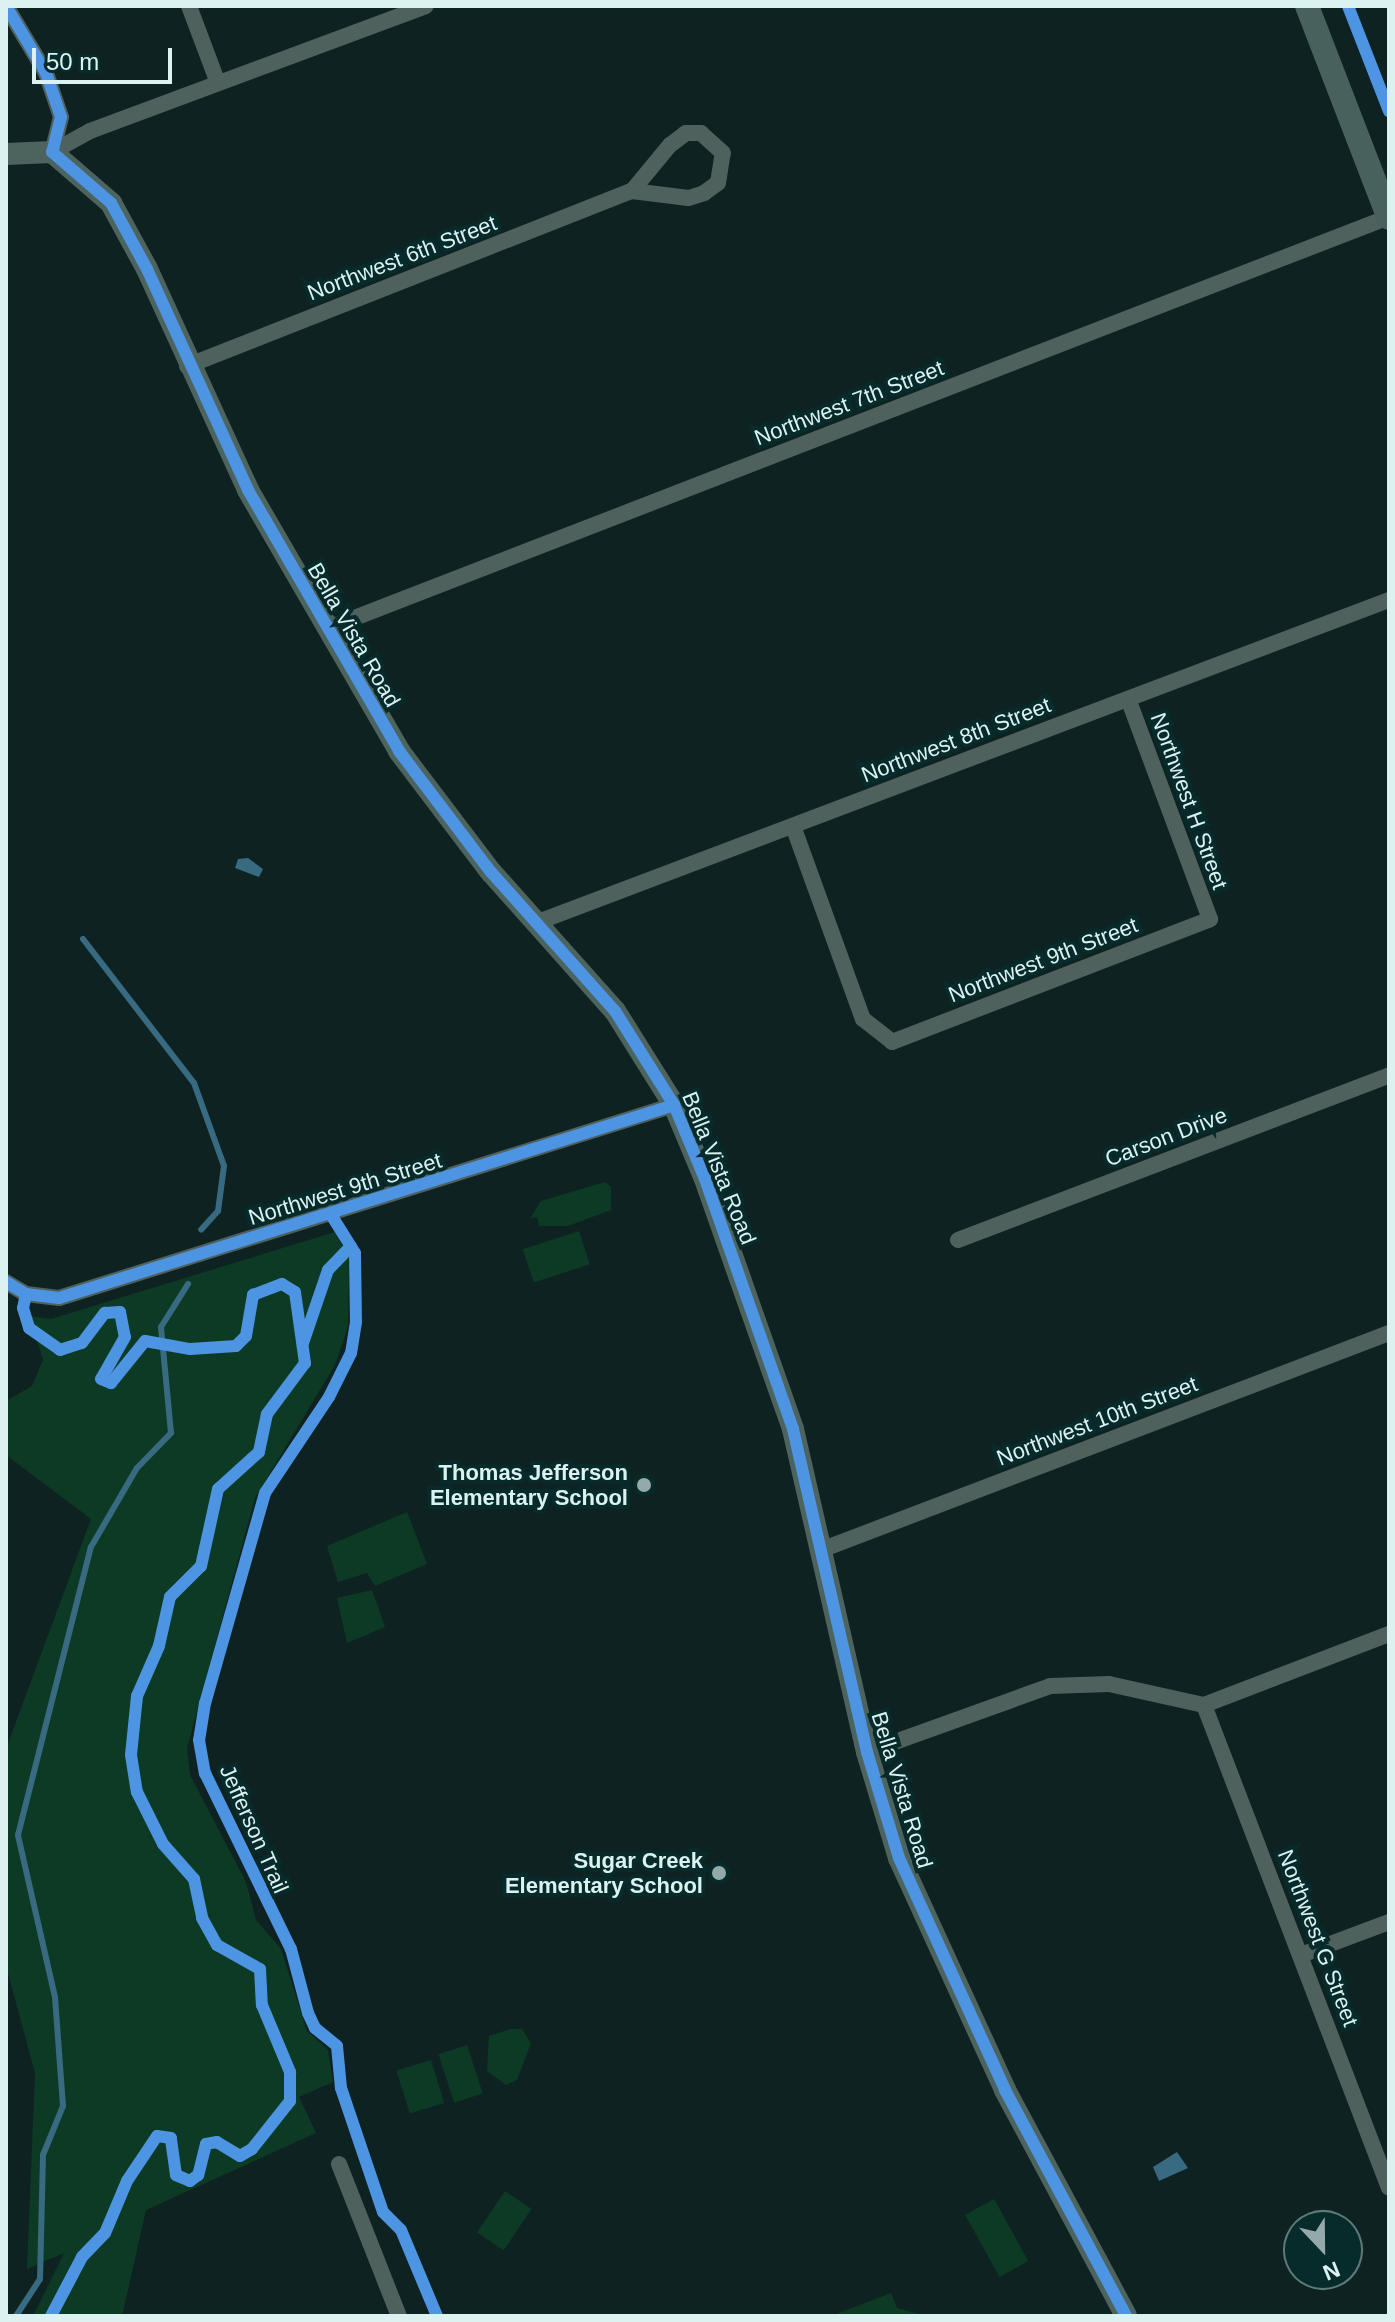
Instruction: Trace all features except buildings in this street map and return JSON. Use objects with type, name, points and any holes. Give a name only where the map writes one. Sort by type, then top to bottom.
[{"type":"main road","points":[[1307,6],[1389,218]]},
{"type":"street","points":[[6,6],[46,73],[61,117],[52,152]]},
{"type":"street","points":[[189,6],[218,83]]},
{"type":"street","points":[[6,154],[52,152],[90,131],[426,6]]},
{"type":"street","name":"Northwest 6th Street","points":[[187,366],[632,191],[689,198],[704,193],[718,183],[723,153],[701,133],[686,133],[670,145],[632,191]]},
{"type":"street","name":"Bella Vista Road","points":[[52,152],[111,203],[147,269],[187,366],[326,629],[399,751],[491,872],[615,1011],[674,1105],[705,1179],[793,1429],[867,1752],[899,1858],[929,1931],[1005,2090],[1126,2316]]},
{"type":"street","name":"Northwest 7th Street","points":[[326,629],[1389,218]]},
{"type":"street","name":"Northwest 8th Street","points":[[538,922],[1389,600]]},
{"type":"street","name":"Northwest H Street","points":[[1128,699],[1210,919]]},
{"type":"street","name":"Northwest 9th Street","points":[[793,826],[863,1019],[892,1042],[1210,919]]},
{"type":"street","name":"Carson Drive","points":[[958,1240],[1389,1075]]},
{"type":"street","name":"Northwest 9th Street","points":[[6,1282],[26,1294],[59,1298],[674,1105]]},
{"type":"street","name":"Northwest 10th Street","points":[[821,1550],[1389,1333]]},
{"type":"street","points":[[867,1752],[1050,1686],[1109,1684],[1204,1705],[1389,1634]]},
{"type":"street","name":"Northwest G Street","points":[[1204,1705],[1389,2188]]},
{"type":"street","points":[[1301,1955],[1389,1922]]},
{"type":"street","points":[[339,2164],[399,2316]]},
{"type":"green space","points":[[605,1182],[611,1187],[611,1210],[568,1226],[539,1226],[537,1217],[530,1219],[541,1201]]},
{"type":"green space","points":[[579,1231],[590,1264],[534,1283],[523,1249]]},
{"type":"green space","points":[[335,1232],[349,1258],[348,1327],[335,1365],[255,1498],[187,1748],[190,1775],[246,1882],[256,1920],[281,1949],[307,2031],[328,2050],[333,2082],[299,2097],[316,2133],[146,2210],[122,2316],[33,2316],[64,2253],[27,2269],[35,2073],[6,1966],[6,1749],[91,1519],[6,1455],[6,1401],[32,1386],[43,1360],[30,1316],[51,1319]]},
{"type":"green space","points":[[407,1512],[427,1564],[375,1586],[367,1573],[338,1582],[327,1546]]},
{"type":"green space","points":[[372,1590],[385,1627],[347,1643],[337,1598]]},
{"type":"green space","points":[[522,2029],[531,2043],[517,2080],[506,2085],[487,2071],[489,2036]]},
{"type":"green space","points":[[467,2045],[483,2094],[454,2103],[438,2054]]},
{"type":"green space","points":[[431,2060],[444,2103],[410,2114],[397,2071]]},
{"type":"green space","points":[[505,2191],[532,2209],[504,2250],[477,2232]]},
{"type":"green space","points":[[994,2199],[1028,2261],[1000,2277],[965,2215]]},
{"type":"green space","points":[[891,2293],[897,2308],[926,2316],[831,2316]]},
{"type":"water","points":[[248,858],[263,869],[259,877],[235,868],[238,859]]},
{"type":"water","points":[[1177,2152],[1188,2168],[1159,2181],[1153,2167]]},
{"type":"waterway","points":[[83,939],[194,1083],[224,1166],[218,1211],[201,1230]]},
{"type":"waterway","points":[[16,2316],[40,2279],[43,2155],[63,2106],[55,1997],[18,1835],[91,1547],[137,1468],[171,1433],[161,1327],[188,1284]]},
{"type":"cycle path","points":[[6,6],[46,73],[61,117],[52,152]]},
{"type":"cycle path","points":[[1348,6],[1389,111]]},
{"type":"cycle path","points":[[52,152],[111,203],[147,269],[248,490],[399,751],[491,872],[615,1011],[674,1105],[705,1179],[793,1429],[867,1752],[899,1858],[1005,2090],[1126,2316]]},
{"type":"cycle path","points":[[6,1282],[26,1294],[59,1298],[674,1105]]},
{"type":"cycle path","name":"Jefferson Trail","points":[[330,1213],[355,1253],[356,1322],[351,1353],[329,1397],[265,1493],[205,1703],[199,1740],[205,1773],[291,1949],[308,2013],[315,2028],[337,2046],[341,2088],[383,2212],[401,2230],[437,2316]]},
{"type":"cycle path","points":[[303,1343],[328,1270],[351,1246]]},
{"type":"cycle path","points":[[26,1294],[23,1308],[29,1328],[60,1350],[82,1343],[105,1313],[120,1312],[125,1337],[101,1379],[111,1383],[145,1341],[190,1349],[236,1346],[246,1336],[253,1295],[282,1284],[295,1292],[305,1363],[267,1414],[259,1452],[218,1489],[201,1566],[170,1597],[159,1646],[137,1696],[131,1755],[137,1792],[163,1844],[194,1879],[202,1918],[217,1945],[260,1969],[262,2005],[290,2072],[290,2101],[252,2149],[240,2156],[217,2142],[206,2144],[198,2175],[190,2181],[176,2175],[171,2138],[157,2136],[127,2181],[105,2233],[82,2257],[51,2316]]},
{"type":"place","name":"Thomas Jefferson Elementary School","points":[[644,1485]]},
{"type":"place","name":"Sugar Creek Elementary School","points":[[719,1873]]}]
